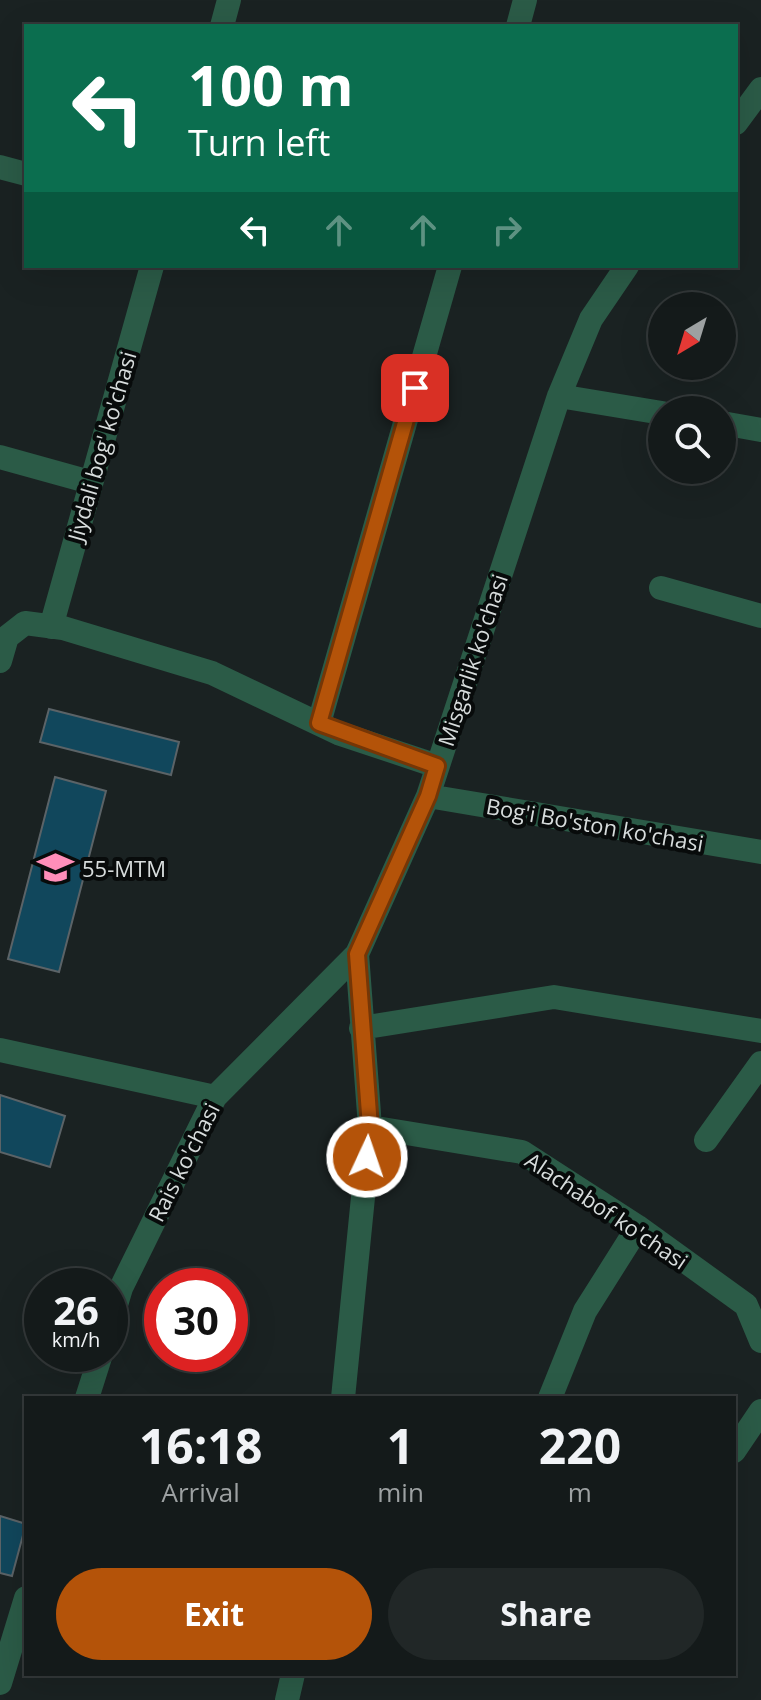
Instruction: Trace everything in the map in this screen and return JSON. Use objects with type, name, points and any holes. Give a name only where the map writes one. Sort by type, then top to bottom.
[{"type":"street","points":[[223,24],[229,0]]},
{"type":"street","points":[[519,24],[525,0]]},
{"type":"street","points":[[738,120],[761,89]]},
{"type":"street","points":[[0,167],[24,173]]},
{"type":"street","name":"Jiydali bog' ko'chasi","points":[[51,627],[151,268]]},
{"type":"street","points":[[319,723],[449,268]]},
{"type":"street","name":"Misgarlik ko'chasi","points":[[343,1396],[370,1127],[357,954],[428,796],[559,396],[591,319],[626,268]]},
{"type":"street","points":[[559,396],[648,411]]},
{"type":"street","points":[[736,426],[761,430]]},
{"type":"street","points":[[0,457],[90,482]]},
{"type":"street","points":[[661,588],[761,616]]},
{"type":"street","points":[[0,661],[7,637],[25,623],[51,627],[212,673],[319,723],[437,766]]},
{"type":"street","name":"Bog'i Bo'ston ko'chasi","points":[[428,796],[761,852]]},
{"type":"street","name":"Rais ko'chasi","points":[[128,1274],[215,1097],[357,954]]},
{"type":"street","points":[[361,1028],[554,997],[761,1031]]},
{"type":"street","points":[[0,1050],[215,1097]]},
{"type":"street","points":[[706,1140],[761,1063]]},
{"type":"street","name":"Alachabof ko'chasi","points":[[370,1127],[522,1152],[638,1227],[746,1305],[761,1341]]},
{"type":"street","points":[[551,1396],[585,1311],[638,1227]]},
{"type":"street","points":[[88,1396],[95,1372]]},
{"type":"street","points":[[736,1448],[761,1411]]},
{"type":"street","points":[[0,1683],[24,1605]]},
{"type":"street","points":[[287,1700],[293,1676]]},
{"type":"building","points":[[49,709],[179,742],[171,775],[40,742]]},
{"type":"building","points":[[55,777],[106,791],[59,972],[8,959]]},
{"type":"building","points":[[0,1095],[65,1116],[50,1167],[0,1152]]},
{"type":"building","points":[[0,1516],[24,1523],[24,1531],[12,1576],[0,1573]]},
{"type":"place","name":"55-МТМ","points":[[56,868]]},
{"type":"route","points":[[367,1157],[370,1127],[357,954],[428,796],[437,766],[338,733],[319,723],[415,388]]}]
